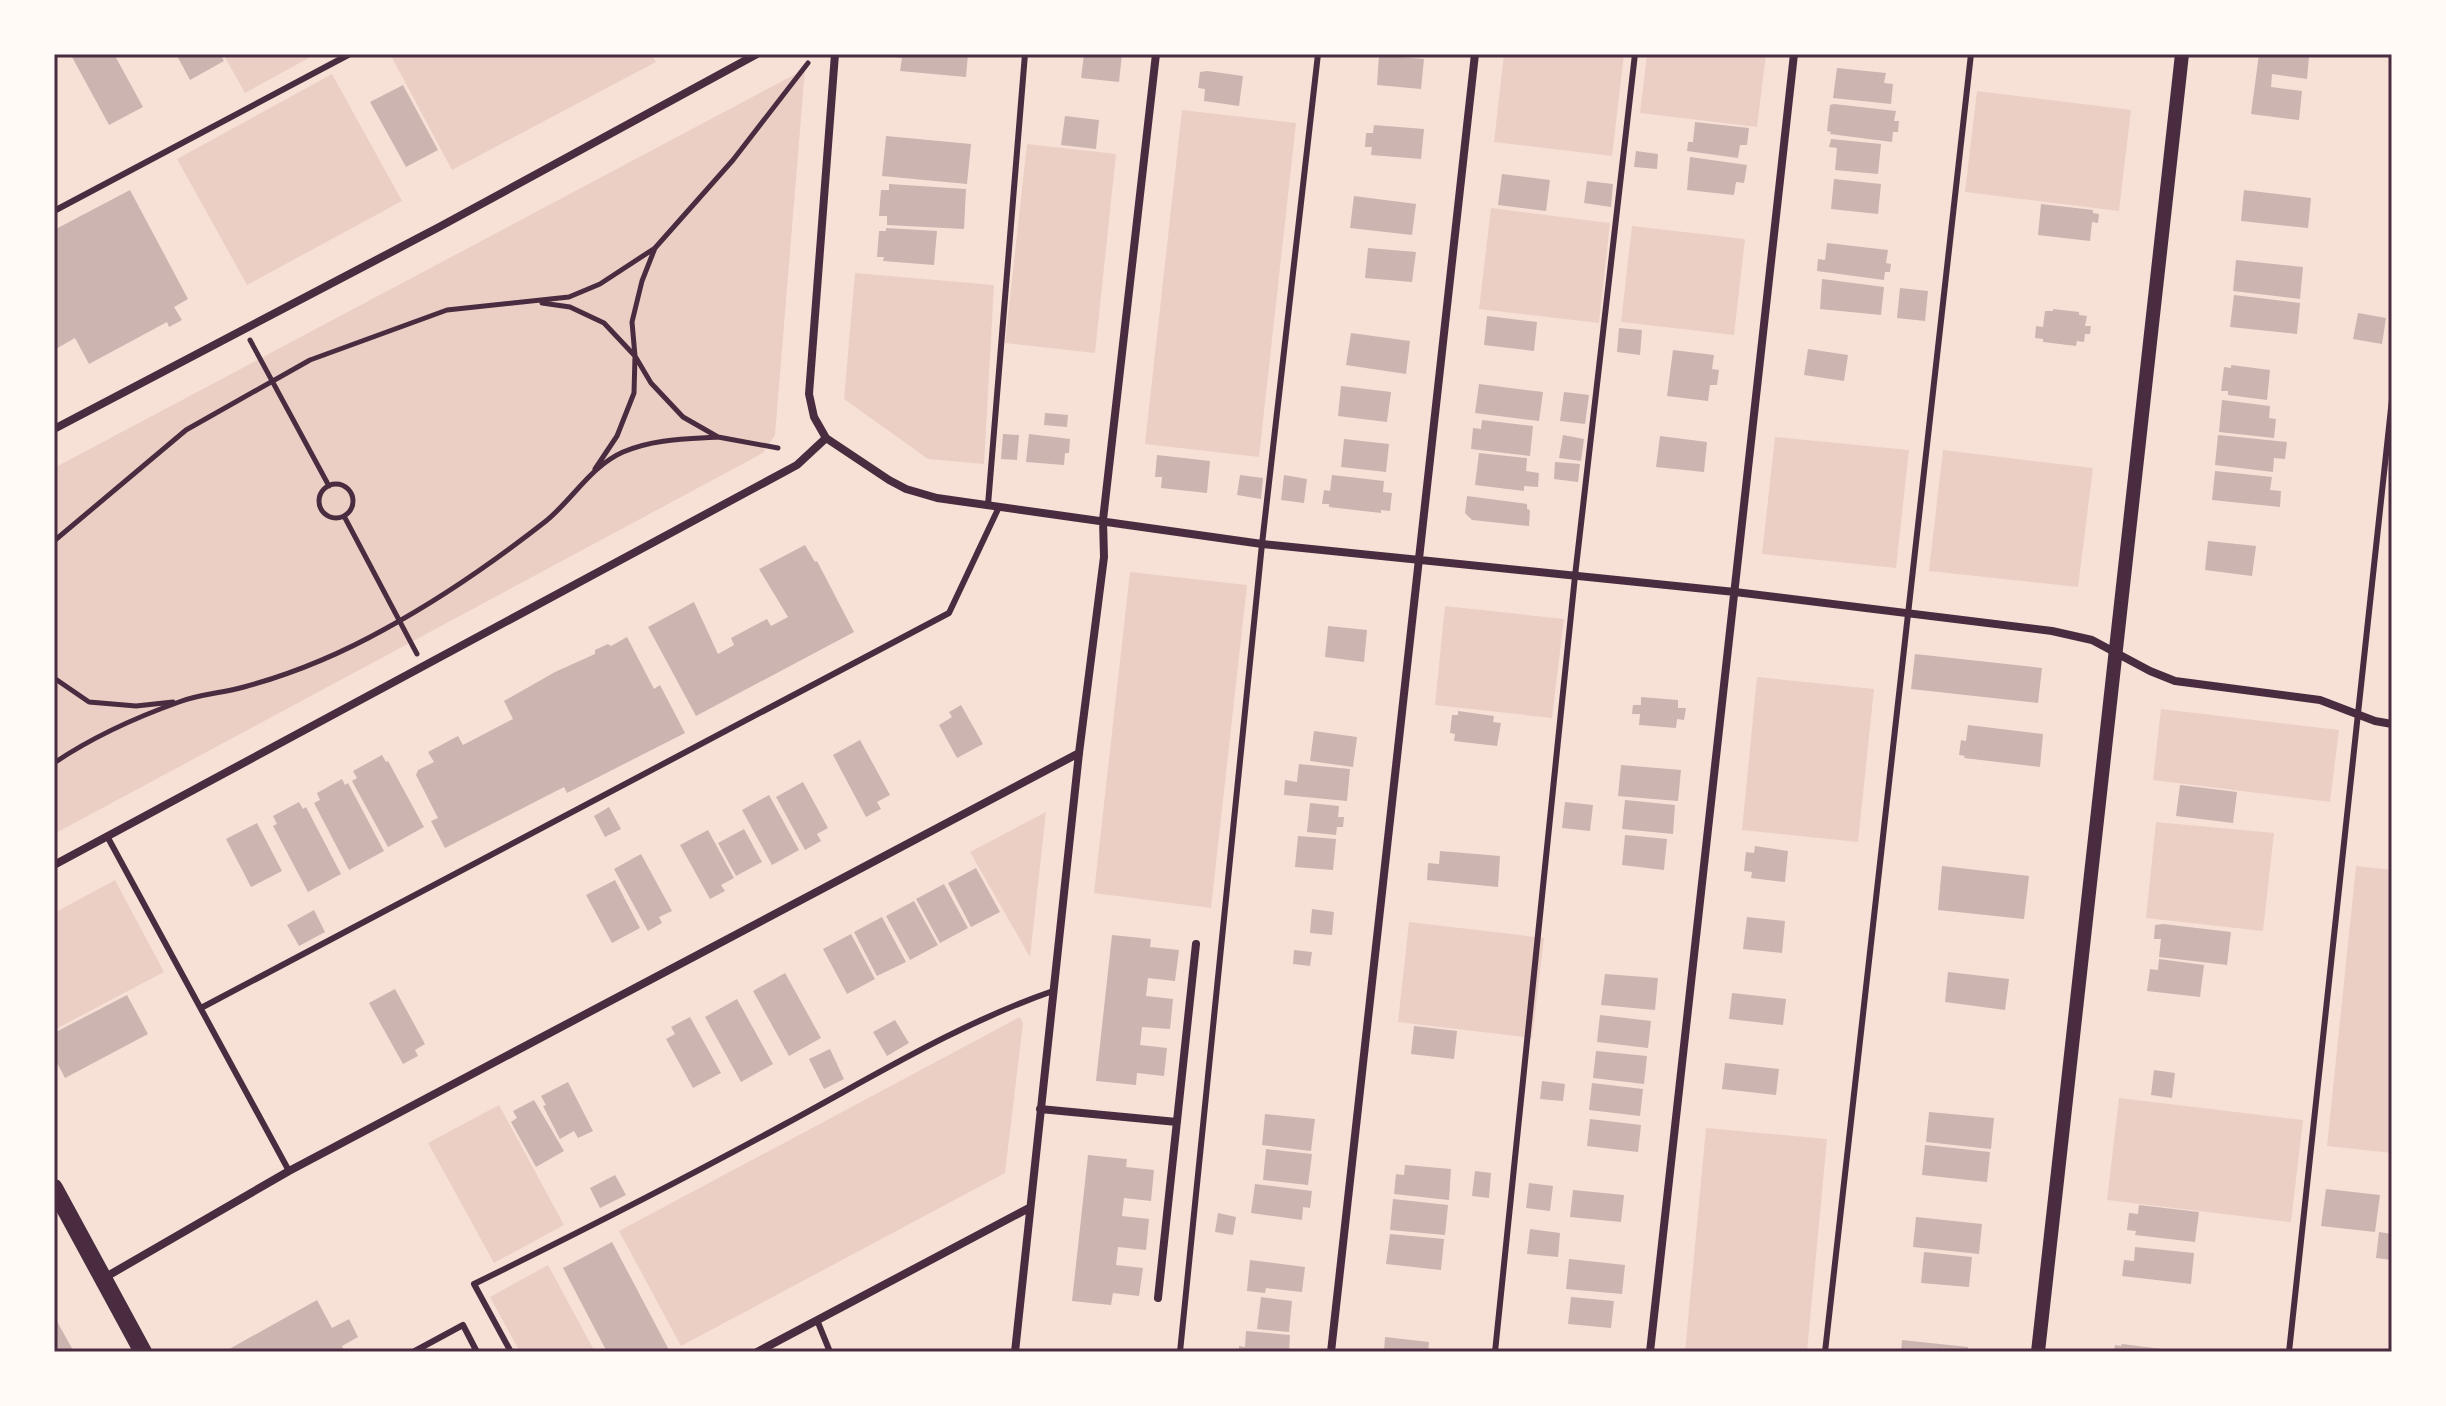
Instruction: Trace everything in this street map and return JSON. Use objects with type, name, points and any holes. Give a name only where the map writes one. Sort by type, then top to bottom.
[{"type":"main road","points":[[54,1189],[143,1352]]},
{"type":"street","points":[[54,429],[757,54]]},
{"type":"street","points":[[835,54],[809,394],[814,417],[826,438],[906,489],[937,498],[1262,544],[1735,592],[2052,631],[2092,640],[2175,681],[2302,696],[2392,724]]},
{"type":"street","points":[[1015,1352],[1079,753],[1104,557],[1103,520],[1156,54]]},
{"type":"street","points":[[1331,1352],[1475,54]]},
{"type":"street","points":[[1650,1352],[1794,54]]},
{"type":"street","points":[[2038,1352],[2182,54]]},
{"type":"street","points":[[54,865],[797,465],[826,438]]},
{"type":"street","points":[[104,1278],[289,1171],[1079,753]]},
{"type":"street","points":[[1158,1298],[1196,944]]},
{"type":"street","points":[[1040,1109],[1177,1122]]},
{"type":"street","points":[[757,1352],[1029,1208]]},
{"type":"lane","points":[[54,211],[350,54]]},
{"type":"lane","points":[[988,505],[1025,54]]},
{"type":"lane","points":[[1180,1352],[1262,544],[1318,54]]},
{"type":"lane","points":[[1495,1352],[1575,576],[1635,54]]},
{"type":"lane","points":[[1825,1352],[1971,54]]},
{"type":"lane","points":[[2289,1352],[2392,399]]},
{"type":"lane","points":[[201,1008],[949,613],[999,507]]},
{"type":"lane","points":[[107,836],[289,1171]]},
{"type":"lane","points":[[511,1352],[474,1284],[681,1181],[1012,1005],[1053,991]]},
{"type":"lane","points":[[817,1320],[830,1352]]},
{"type":"lane","points":[[413,1352],[463,1325],[477,1352]]},
{"type":"path","points":[[54,548],[57,539],[186,430],[310,360],[447,310],[569,297],[600,284],[655,248],[733,160],[808,63]]},
{"type":"path","points":[[592,475],[617,436],[634,393],[632,322],[642,281],[655,248]]},
{"type":"path","points":[[533,302],[570,307],[604,323],[635,356],[651,383],[683,417],[718,437]]},
{"type":"path","points":[[244,329],[329,486]]},
{"type":"path","points":[[54,678],[89,702],[136,706],[182,701],[259,682],[315,661],[431,603],[498,558],[549,518],[592,475],[621,453],[664,440],[718,437],[778,448]]},
{"type":"path","points":[[341,484],[351,493],[353,506],[344,516],[331,517],[321,509],[320,496],[329,486],[341,484]]},
{"type":"path","points":[[344,516],[423,666]]},
{"type":"path","points":[[54,763],[118,729],[182,701]]},
{"type":"shaded area","points":[[223,54],[316,54],[245,93]]},
{"type":"shaded area","points":[[390,54],[651,54],[656,62],[452,170]]},
{"type":"shaded area","points":[[1504,54],[1624,54],[1612,156],[1494,142]]},
{"type":"shaded area","points":[[1647,54],[1766,54],[1757,127],[1640,113]]},
{"type":"shaded area","points":[[805,69],[775,435],[763,453],[54,834],[54,468]]},
{"type":"shaded area","points":[[332,74],[402,201],[247,285],[177,159]]},
{"type":"shaded area","points":[[1977,91],[2131,110],[2119,211],[1965,192]]},
{"type":"shaded area","points":[[1182,110],[1296,123],[1259,457],[1145,444]]},
{"type":"shaded area","points":[[1027,144],[1116,154],[1095,353],[1005,343]]},
{"type":"shaded area","points":[[1491,208],[1610,223],[1599,323],[1479,309]]},
{"type":"shaded area","points":[[1632,226],[1745,239],[1734,335],[1621,322]]},
{"type":"shaded area","points":[[855,273],[994,285],[984,464],[928,459],[844,399]]},
{"type":"shaded area","points":[[1775,437],[1909,450],[1896,568],[1762,554]]},
{"type":"shaded area","points":[[1943,450],[2093,468],[2078,587],[1929,571]]},
{"type":"shaded area","points":[[1130,572],[1247,585],[1211,908],[1094,893]]},
{"type":"shaded area","points":[[1445,606],[1564,619],[1552,718],[1435,705]]},
{"type":"shaded area","points":[[1757,677],[1874,689],[1858,842],[1742,830]]},
{"type":"shaded area","points":[[2161,709],[2339,730],[2330,802],[2153,780]]},
{"type":"shaded area","points":[[1046,812],[1030,957],[970,852]]},
{"type":"shaded area","points":[[2156,822],[2274,833],[2263,931],[2146,918]]},
{"type":"shaded area","points":[[2356,866],[2392,870],[2392,1153],[2327,1146]]},
{"type":"shaded area","points":[[115,880],[164,972],[54,1030],[54,913]]},
{"type":"shaded area","points":[[1409,922],[1544,938],[1532,1038],[1398,1022]]},
{"type":"shaded area","points":[[1020,1017],[1023,1023],[1005,1173],[681,1346],[619,1231]]},
{"type":"shaded area","points":[[2119,1098],[2303,1120],[2291,1222],[2107,1200]]},
{"type":"shaded area","points":[[499,1105],[564,1225],[494,1263],[428,1143]]},
{"type":"shaded area","points":[[1706,1128],[1827,1139],[1807,1352],[1685,1352]]},
{"type":"shaded area","points":[[548,1265],[595,1352],[520,1352],[490,1297]]},
{"type":"building","points":[[78,54],[114,54],[143,107],[109,125],[72,57]]},
{"type":"building","points":[[176,54],[220,54],[224,61],[190,80]]},
{"type":"building","points":[[893,54],[968,54],[966,77],[900,71],[902,58],[893,57]]},
{"type":"building","points":[[1084,54],[1122,54],[1119,82],[1081,78]]},
{"type":"building","points":[[2259,54],[2309,57],[2307,79],[2272,74],[2271,87],[2302,91],[2299,120],[2251,114]]},
{"type":"building","points":[[1379,55],[1424,59],[1421,89],[1377,85]]},
{"type":"building","points":[[1837,68],[1886,73],[1884,83],[1893,84],[1891,104],[1833,98]]},
{"type":"building","points":[[1200,72],[1243,76],[1239,106],[1204,101],[1205,89],[1198,88]]},
{"type":"building","points":[[403,85],[438,150],[406,167],[370,102]]},
{"type":"building","points":[[1830,105],[1896,111],[1894,121],[1899,121],[1898,132],[1893,132],[1892,142],[1830,134],[1827,131]]},
{"type":"building","points":[[1065,116],[1099,120],[1096,149],[1061,145]]},
{"type":"building","points":[[1695,122],[1749,128],[1747,145],[1740,145],[1738,158],[1687,151],[1688,142],[1693,142]]},
{"type":"building","points":[[1374,125],[1424,129],[1421,159],[1371,155],[1372,147],[1365,147],[1366,133],[1373,133]]},
{"type":"building","points":[[886,136],[971,144],[967,184],[882,176]]},
{"type":"building","points":[[1831,139],[1881,144],[1878,174],[1835,170],[1837,148],[1829,147]]},
{"type":"building","points":[[1636,151],[1658,154],[1657,169],[1634,167]]},
{"type":"building","points":[[1690,157],[1747,165],[1744,183],[1736,182],[1734,195],[1687,190]]},
{"type":"building","points":[[1502,174],[1550,180],[1546,211],[1498,205]]},
{"type":"building","points":[[1834,179],[1881,184],[1878,214],[1831,209]]},
{"type":"building","points":[[1587,181],[1613,184],[1611,207],[1584,203]]},
{"type":"building","points":[[889,184],[966,189],[964,229],[887,225],[887,216],[879,216],[881,190],[889,190]]},
{"type":"building","points":[[130,190],[188,299],[174,307],[182,320],[169,327],[167,322],[89,364],[75,338],[54,350],[54,230]]},
{"type":"building","points":[[2244,190],[2311,198],[2308,228],[2241,221]]},
{"type":"building","points":[[1354,196],[1416,204],[1412,235],[1350,228]]},
{"type":"building","points":[[2041,204],[2093,210],[2093,213],[2099,214],[2098,223],[2092,222],[2090,241],[2038,235]]},
{"type":"building","points":[[886,228],[937,231],[934,265],[883,261],[884,257],[877,257],[879,231],[886,231]]},
{"type":"building","points":[[1827,243],[1888,250],[1886,263],[1891,264],[1890,272],[1885,272],[1884,280],[1817,271],[1818,259],[1825,260]]},
{"type":"building","points":[[1368,248],[1416,252],[1412,282],[1365,278]]},
{"type":"building","points":[[2236,260],[2303,267],[2300,299],[2233,291]]},
{"type":"building","points":[[1822,279],[1884,287],[1881,315],[1820,309]]},
{"type":"building","points":[[1900,288],[1928,291],[1925,321],[1897,318]]},
{"type":"building","points":[[2234,295],[2300,303],[2297,334],[2230,327]]},
{"type":"building","points":[[2053,309],[2087,316],[2085,326],[2091,326],[2084,342],[2077,341],[2076,346],[2035,338],[2036,326],[2043,327],[2045,311]]},
{"type":"building","points":[[2358,313],[2386,318],[2382,344],[2353,339]]},
{"type":"building","points":[[1487,316],[1537,322],[1534,351],[1484,345]]},
{"type":"building","points":[[1619,328],[1642,330],[1640,355],[1617,352]]},
{"type":"building","points":[[1351,333],[1410,341],[1406,374],[1346,365]]},
{"type":"building","points":[[1808,349],[1848,355],[1844,381],[1804,375]]},
{"type":"building","points":[[1673,350],[1714,355],[1712,369],[1719,370],[1717,385],[1710,385],[1708,401],[1667,396]]},
{"type":"building","points":[[2231,365],[2270,370],[2267,400],[2228,395],[2228,391],[2221,391],[2224,367],[2231,368]]},
{"type":"building","points":[[1479,384],[1543,392],[1539,421],[1475,413]]},
{"type":"building","points":[[1341,386],[1391,392],[1387,422],[1338,416]]},
{"type":"building","points":[[1564,392],[1589,395],[1585,424],[1560,421]]},
{"type":"building","points":[[2222,400],[2270,406],[2269,418],[2276,419],[2274,438],[2219,432]]},
{"type":"building","points":[[1045,413],[1068,415],[1067,427],[1044,425]]},
{"type":"building","points":[[1482,420],[1533,426],[1530,456],[1471,449],[1473,428],[1481,429]]},
{"type":"building","points":[[1003,434],[1019,435],[1017,460],[1001,459]]},
{"type":"building","points":[[1029,434],[1070,439],[1064,465],[1026,462]]},
{"type":"building","points":[[1563,435],[1584,439],[1581,461],[1559,458]]},
{"type":"building","points":[[2218,435],[2287,442],[2285,459],[2274,458],[2273,472],[2215,465]]},
{"type":"building","points":[[1660,436],[1707,442],[1704,472],[1656,467]]},
{"type":"building","points":[[1344,439],[1389,444],[1386,472],[1341,467]]},
{"type":"building","points":[[1479,453],[1527,458],[1526,471],[1539,473],[1538,487],[1524,486],[1524,491],[1475,485]]},
{"type":"building","points":[[1157,455],[1210,461],[1207,493],[1161,488],[1162,477],[1155,477]]},
{"type":"building","points":[[1555,462],[1580,464],[1578,482],[1554,479]]},
{"type":"building","points":[[2215,471],[2272,477],[2270,490],[2281,491],[2280,507],[2212,500]]},
{"type":"building","points":[[1240,475],[1263,478],[1261,499],[1237,495]]},
{"type":"building","points":[[1284,475],[1307,479],[1304,503],[1281,500]]},
{"type":"building","points":[[1332,475],[1384,481],[1383,492],[1392,493],[1390,511],[1381,510],[1381,513],[1322,504],[1324,490],[1330,491]]},
{"type":"building","points":[[1467,496],[1527,504],[1530,510],[1529,526],[1472,520],[1465,513]]},
{"type":"building","points":[[2208,541],[2256,546],[2252,576],[2205,570]]},
{"type":"building","points":[[805,545],[817,561],[854,632],[696,716],[648,627],[694,602],[718,654],[734,645],[731,638],[767,619],[771,626],[788,617],[759,569]]},
{"type":"building","points":[[1328,626],[1367,630],[1364,662],[1325,657]]},
{"type":"building","points":[[627,637],[654,689],[660,685],[685,733],[567,793],[564,787],[445,848],[431,821],[438,818],[416,775],[418,770],[434,762],[428,752],[458,736],[463,745],[513,719],[504,701],[595,654],[595,650]]},
{"type":"building","points":[[1915,654],[2042,668],[2038,703],[1911,689]]},
{"type":"building","points":[[1641,697],[1678,700],[1678,708],[1686,708],[1684,720],[1677,719],[1676,728],[1639,725],[1640,714],[1632,714],[1633,705],[1641,705]]},
{"type":"building","points":[[961,705],[983,744],[957,758],[939,725],[952,717],[949,712]]},
{"type":"building","points":[[1458,711],[1494,716],[1493,722],[1501,723],[1497,746],[1454,741],[1455,734],[1450,733],[1452,715],[1458,715]]},
{"type":"building","points":[[1968,725],[2043,734],[2040,767],[1964,758],[1959,755],[1961,740],[1966,741]]},
{"type":"building","points":[[1314,731],[1357,737],[1353,767],[1310,761]]},
{"type":"building","points":[[860,740],[890,795],[877,802],[881,809],[866,817],[833,755]]},
{"type":"building","points":[[382,755],[424,827],[388,847],[352,781],[357,778],[353,771]]},
{"type":"building","points":[[1299,764],[1350,769],[1347,801],[1284,795],[1285,780],[1297,782]]},
{"type":"building","points":[[1621,765],[1681,770],[1678,801],[1618,796]]},
{"type":"building","points":[[342,779],[345,785],[348,783],[384,851],[349,870],[314,803],[320,800],[317,793]]},
{"type":"building","points":[[803,782],[828,828],[817,834],[821,841],[805,850],[776,797]]},
{"type":"building","points":[[2180,785],[2237,792],[2233,823],[2176,816]]},
{"type":"building","points":[[769,795],[799,850],[772,865],[742,810]]},
{"type":"building","points":[[1625,800],[1675,805],[1673,834],[1622,829]]},
{"type":"building","points":[[299,802],[303,809],[306,807],[341,874],[308,892],[273,826],[277,824],[273,816]]},
{"type":"building","points":[[1565,802],[1593,805],[1590,831],[1562,828]]},
{"type":"building","points":[[1310,803],[1339,806],[1338,817],[1344,817],[1343,827],[1337,827],[1336,835],[1307,832]]},
{"type":"building","points":[[609,807],[621,829],[605,837],[594,816]]},
{"type":"building","points":[[257,823],[282,871],[251,887],[226,839]]},
{"type":"building","points":[[744,829],[762,862],[736,876],[718,843]]},
{"type":"building","points":[[708,830],[734,878],[721,885],[725,891],[710,899],[680,845]]},
{"type":"building","points":[[1625,835],[1667,839],[1664,870],[1622,865]]},
{"type":"building","points":[[1298,836],[1336,839],[1333,870],[1295,867]]},
{"type":"building","points":[[1755,846],[1788,851],[1785,882],[1751,878],[1752,872],[1744,871],[1746,852],[1754,853]]},
{"type":"building","points":[[1440,851],[1500,856],[1498,887],[1427,880],[1428,863],[1439,864]]},
{"type":"building","points":[[641,854],[672,911],[659,917],[662,923],[648,931],[614,869]]},
{"type":"building","points":[[1942,866],[2029,876],[2024,919],[1938,910]]},
{"type":"building","points":[[976,868],[1000,912],[971,927],[948,883]]},
{"type":"building","points":[[615,880],[640,928],[612,943],[586,895]]},
{"type":"building","points":[[944,884],[968,928],[940,943],[916,899]]},
{"type":"building","points":[[914,901],[938,945],[910,960],[886,916]]},
{"type":"building","points":[[1312,909],[1334,912],[1332,935],[1310,933]]},
{"type":"building","points":[[314,910],[325,932],[299,946],[287,925]]},
{"type":"building","points":[[882,917],[906,962],[877,976],[854,932]]},
{"type":"building","points":[[1747,917],[1785,921],[1782,953],[1743,949]]},
{"type":"building","points":[[2155,925],[2231,932],[2227,965],[2159,957],[2161,939],[2154,939]]},
{"type":"building","points":[[851,934],[875,979],[847,994],[823,949]]},
{"type":"building","points":[[1112,935],[1151,939],[1150,947],[1179,950],[1175,981],[1148,978],[1146,996],[1173,999],[1170,1029],[1142,1027],[1140,1045],[1167,1048],[1164,1076],[1137,1073],[1136,1085],[1096,1081]]},
{"type":"building","points":[[1294,950],[1312,952],[1310,966],[1293,964]]},
{"type":"building","points":[[2159,959],[2204,965],[2200,997],[2147,991],[2150,969],[2158,970]]},
{"type":"building","points":[[1948,972],[2009,979],[2005,1010],[1945,1002]]},
{"type":"building","points":[[785,973],[821,1038],[789,1056],[753,991]]},
{"type":"building","points":[[1605,974],[1658,978],[1655,1010],[1601,1005]]},
{"type":"building","points":[[395,989],[425,1044],[415,1050],[418,1056],[403,1064],[369,1003]]},
{"type":"building","points":[[1732,993],[1786,999],[1783,1025],[1729,1019]]},
{"type":"building","points":[[127,995],[148,1034],[65,1078],[54,1057],[54,1033]]},
{"type":"building","points":[[737,999],[773,1064],[741,1082],[705,1017]]},
{"type":"building","points":[[1600,1015],[1651,1021],[1648,1048],[1597,1042]]},
{"type":"building","points":[[690,1017],[721,1073],[693,1088],[666,1039],[675,1034],[671,1027]]},
{"type":"building","points":[[895,1020],[909,1043],[887,1056],[873,1032]]},
{"type":"building","points":[[1414,1026],[1457,1031],[1454,1059],[1411,1054]]},
{"type":"building","points":[[830,1049],[844,1079],[824,1089],[809,1059]]},
{"type":"building","points":[[1596,1051],[1647,1056],[1644,1084],[1593,1078]]},
{"type":"building","points":[[1725,1063],[1779,1069],[1776,1095],[1722,1089]]},
{"type":"building","points":[[2154,1070],[2175,1073],[2172,1098],[2151,1095]]},
{"type":"building","points":[[1542,1081],[1565,1084],[1563,1101],[1540,1099]]},
{"type":"building","points":[[568,1082],[593,1131],[578,1138],[574,1131],[560,1139],[541,1096]]},
{"type":"building","points":[[1592,1083],[1643,1089],[1640,1116],[1589,1110]]},
{"type":"building","points":[[534,1100],[564,1151],[536,1167],[511,1122],[517,1118],[513,1111]]},
{"type":"building","points":[[1929,1112],[1994,1118],[1991,1149],[1926,1142]]},
{"type":"building","points":[[1265,1114],[1315,1119],[1311,1151],[1262,1145]]},
{"type":"building","points":[[1590,1119],[1641,1125],[1638,1152],[1587,1146]]},
{"type":"building","points":[[1925,1145],[1990,1152],[1987,1182],[1922,1175]]},
{"type":"building","points":[[1266,1149],[1312,1154],[1308,1185],[1263,1180]]},
{"type":"building","points":[[1088,1155],[1127,1159],[1126,1167],[1154,1170],[1151,1201],[1124,1198],[1122,1216],[1149,1219],[1146,1250],[1118,1247],[1116,1265],[1143,1268],[1139,1296],[1113,1293],[1111,1305],[1072,1301]]},
{"type":"building","points":[[1405,1165],[1451,1169],[1449,1200],[1394,1194],[1396,1174],[1404,1175]]},
{"type":"building","points":[[1475,1171],[1491,1173],[1489,1198],[1472,1196]]},
{"type":"building","points":[[615,1175],[626,1195],[600,1208],[590,1188]]},
{"type":"building","points":[[1529,1183],[1553,1186],[1550,1211],[1526,1208]]},
{"type":"building","points":[[1255,1184],[1312,1191],[1310,1208],[1303,1207],[1302,1220],[1251,1213]]},
{"type":"building","points":[[2326,1189],[2380,1195],[2375,1232],[2321,1226]]},
{"type":"building","points":[[1573,1190],[1624,1195],[1621,1222],[1570,1217]]},
{"type":"building","points":[[1393,1199],[1448,1205],[1445,1235],[1390,1230]]},
{"type":"building","points":[[2139,1205],[2199,1212],[2195,1242],[2135,1235],[2136,1231],[2127,1230],[2129,1213],[2138,1214]]},
{"type":"building","points":[[1218,1213],[1236,1217],[1233,1235],[1215,1232]]},
{"type":"building","points":[[1916,1217],[1982,1224],[1979,1254],[1913,1247]]},
{"type":"building","points":[[1530,1229],[1560,1233],[1558,1257],[1527,1254]]},
{"type":"building","points":[[2379,1232],[2392,1234],[2392,1260],[2376,1258]]},
{"type":"building","points":[[1390,1234],[1444,1239],[1441,1270],[1386,1264]]},
{"type":"building","points":[[612,1242],[670,1352],[607,1352],[563,1268]]},
{"type":"building","points":[[2135,1247],[2194,1253],[2191,1284],[2122,1276],[2124,1260],[2134,1261]]},
{"type":"building","points":[[1924,1252],[1972,1257],[1969,1287],[1921,1283]]},
{"type":"building","points":[[1569,1259],[1625,1265],[1622,1294],[1566,1289]]},
{"type":"building","points":[[1250,1260],[1305,1267],[1302,1292],[1266,1288],[1265,1293],[1247,1291]]},
{"type":"building","points":[[1261,1297],[1292,1301],[1289,1332],[1257,1329]]},
{"type":"building","points":[[1571,1297],[1614,1301],[1611,1328],[1568,1324]]},
{"type":"building","points":[[317,1300],[332,1328],[349,1319],[358,1337],[342,1346],[345,1352],[224,1352]]},
{"type":"building","points":[[54,1316],[74,1352],[54,1352]]},
{"type":"building","points":[[1246,1331],[1290,1335],[1289,1352],[1239,1352],[1239,1346],[1245,1347]]},
{"type":"building","points":[[1385,1337],[1429,1342],[1428,1352],[1384,1352]]},
{"type":"building","points":[[1902,1340],[1968,1347],[1968,1352],[1901,1352]]},
{"type":"building","points":[[2115,1345],[2170,1352],[2114,1352]]}]
